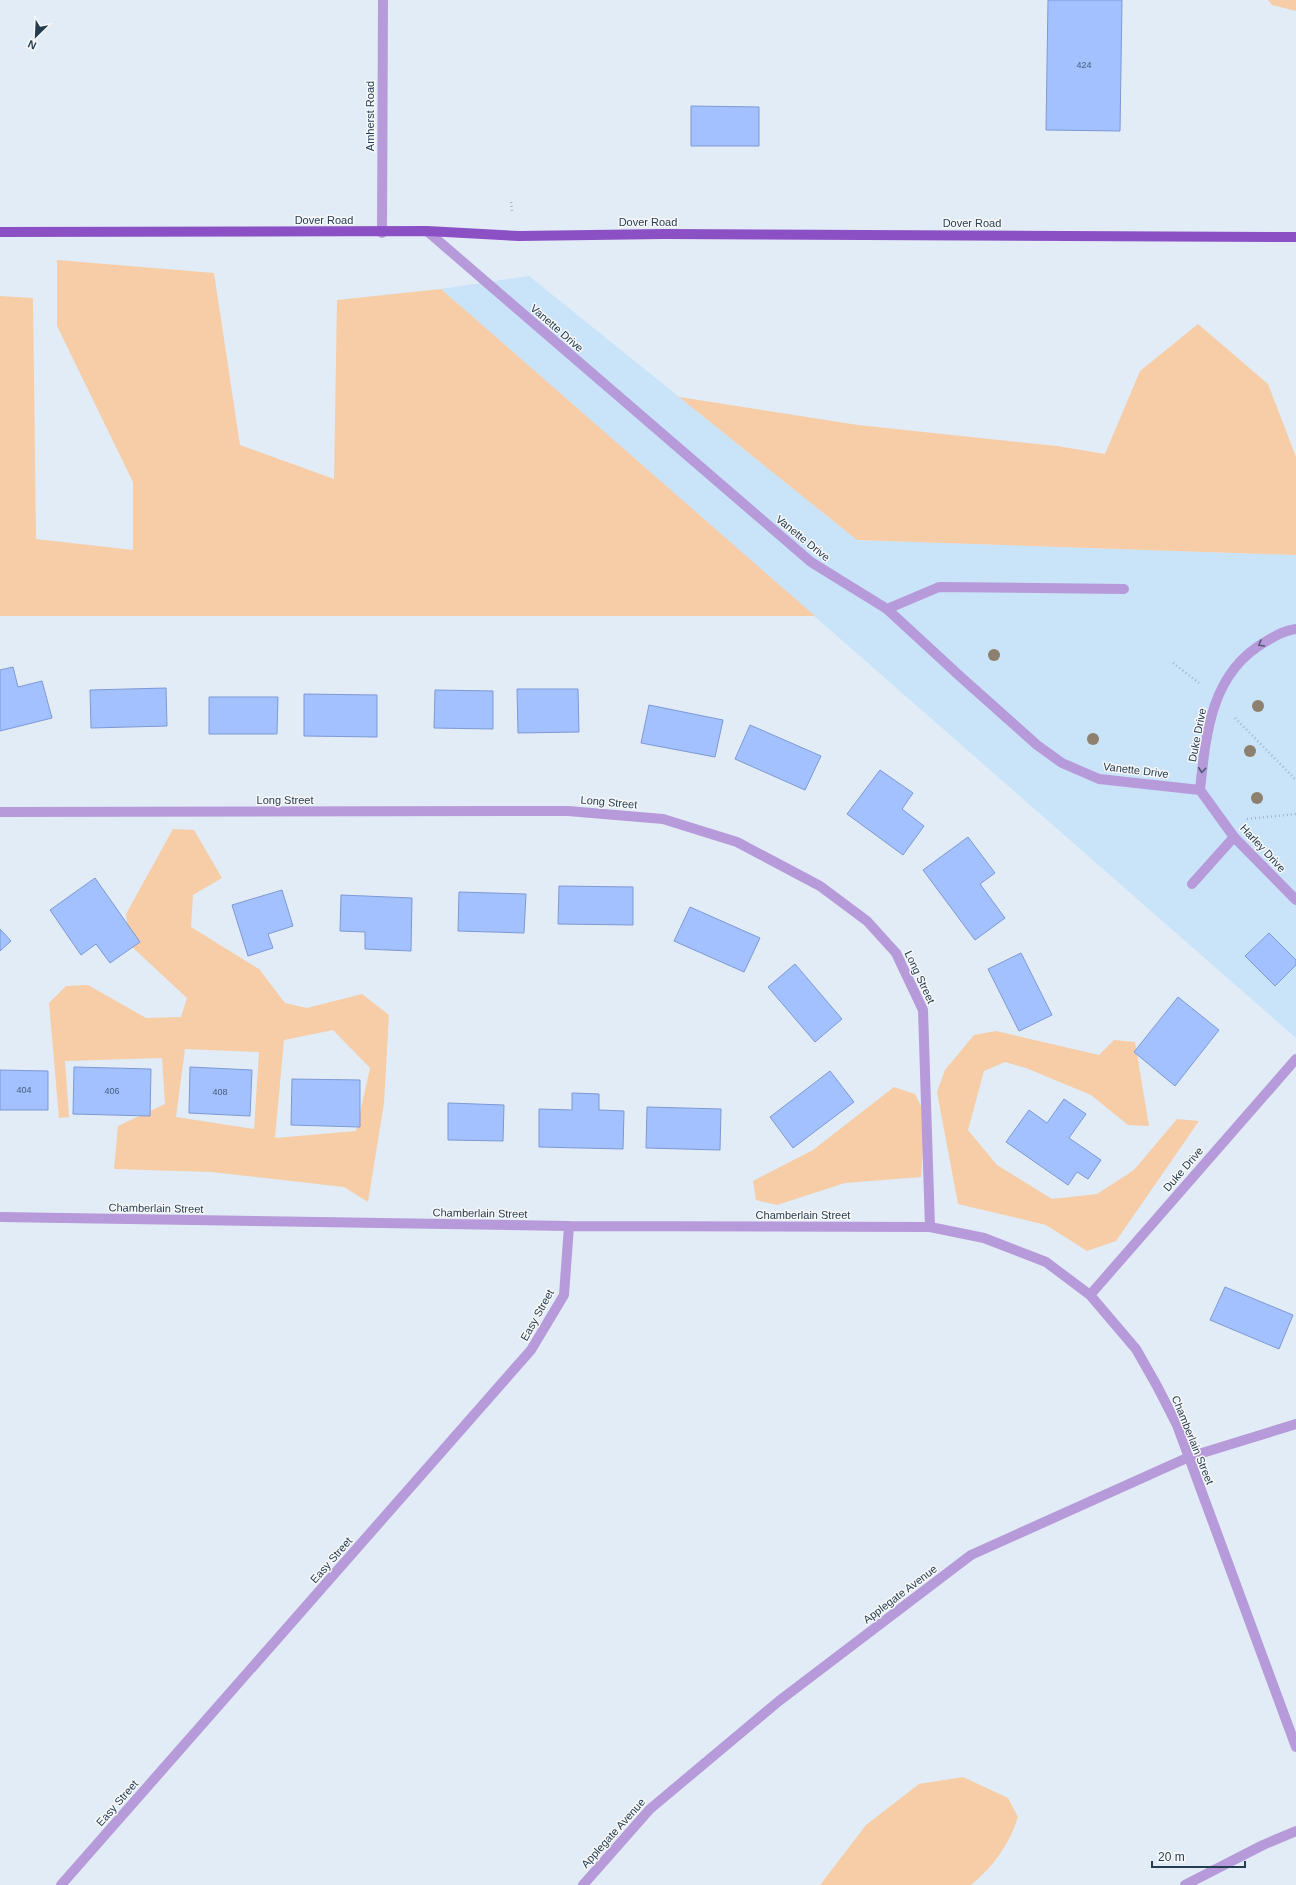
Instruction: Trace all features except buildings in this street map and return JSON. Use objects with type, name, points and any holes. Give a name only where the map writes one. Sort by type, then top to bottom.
[{"type":"main road","name":"Dover Road","points":[[0,232],[382,233],[426,231],[519,236],[672,234],[1296,237]]},
{"type":"street","name":"Amherst Road","points":[[382,233],[383,0]]},
{"type":"street","name":"Vanette Drive","points":[[426,231],[810,562],[887,609],[1037,745],[1062,763],[1099,779],[1200,790]]},
{"type":"street","points":[[887,609],[939,587],[1124,589]]},
{"type":"street","name":"Duke Drive","points":[[1200,790],[1204,746],[1210,721],[1216,700],[1230,672],[1252,649],[1284,631],[1296,629]]},
{"type":"street","name":"Harley Drive","points":[[1200,790],[1234,837],[1296,900]]},
{"type":"street","name":"Long Street","points":[[0,812],[568,811],[663,819],[737,842],[820,886],[867,921],[896,953],[923,1010],[930,1227]]},
{"type":"street","points":[[1192,884],[1234,837]]},
{"type":"street","name":"Duke Drive","points":[[1090,1295],[1296,1059]]},
{"type":"street","name":"Chamberlain Street","points":[[0,1217],[569,1226],[930,1227],[984,1238],[1046,1262],[1090,1295],[1136,1349],[1164,1399],[1177,1425],[1296,1747]]},
{"type":"street","name":"Easy Street","points":[[61,1885],[531,1350],[564,1295],[569,1226]]},
{"type":"street","name":"Applegate Avenue","points":[[583,1885],[650,1809],[779,1701],[971,1555],[1189,1457],[1296,1424]]},
{"type":"street","points":[[1184,1885],[1296,1830]]},
{"type":"path","points":[[511,202],[512,211]]},
{"type":"path","points":[[1173,663],[1199,683]]},
{"type":"path","points":[[1235,718],[1296,780]]},
{"type":"path","points":[[1247,818],[1296,814]]},
{"type":"shaded area","points":[[1268,0],[1296,0],[1296,11],[1272,5]]},
{"type":"shaded area","points":[[57,260],[214,273],[240,445],[334,479],[337,300],[441,289],[815,616],[0,616],[0,296],[33,298],[36,539],[133,550],[133,482],[57,326]]},
{"type":"shaded area","points":[[529,276],[857,540],[1296,555],[1296,1038],[441,289]]},
{"type":"shaded area","points":[[1198,324],[1268,384],[1296,457],[1296,555],[857,540],[679,397],[858,425],[1057,446],[1105,454],[1140,371]]},
{"type":"shaded area","points":[[173,829],[194,830],[222,878],[193,895],[191,927],[259,969],[285,1003],[307,1008],[362,994],[389,1015],[384,1103],[368,1202],[344,1187],[211,1172],[114,1169],[118,1126],[165,1104],[162,1058],[65,1061],[69,1117],[59,1118],[49,1003],[66,986],[88,985],[146,1018],[181,1017],[187,998],[130,945],[126,914]],"holes":[[[333,1030],[370,1068],[356,1131],[275,1138],[284,1040]],[[185,1049],[259,1052],[254,1129],[176,1117]]]},
{"type":"shaded area","points":[[996,1031],[1099,1055],[1114,1040],[1135,1042],[1149,1126],[1128,1125],[1091,1095],[1026,1068],[1005,1062],[984,1071],[968,1130],[997,1165],[1052,1199],[1097,1194],[1134,1170],[1177,1119],[1199,1121],[1116,1241],[1087,1251],[1046,1225],[958,1204],[937,1092],[945,1070],[974,1035]]},
{"type":"shaded area","points":[[894,1087],[915,1094],[925,1114],[921,1177],[845,1183],[777,1205],[756,1200],[753,1181],[813,1150]]},
{"type":"shaded area","points":[[963,1777],[1008,1798],[1018,1817],[1010,1837],[999,1855],[986,1871],[971,1885],[820,1885],[866,1825],[919,1784]]}]
